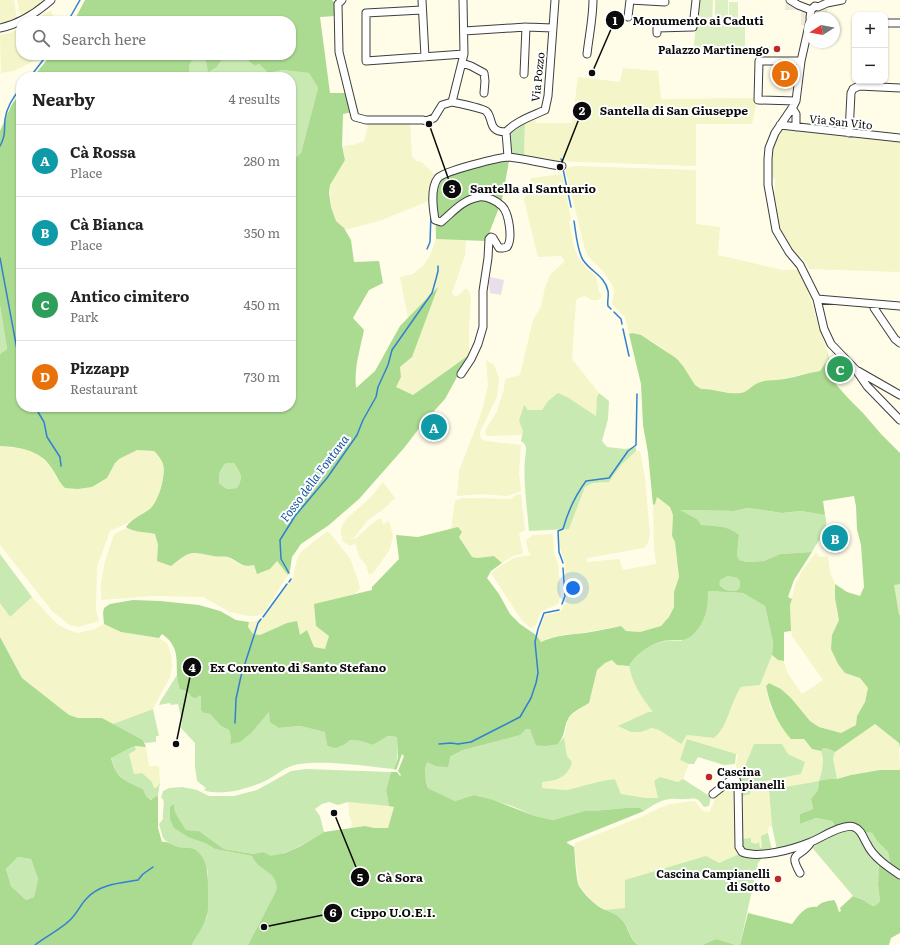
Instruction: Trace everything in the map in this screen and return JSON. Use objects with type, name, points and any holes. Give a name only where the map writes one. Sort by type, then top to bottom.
[{"type":"street","points":[[29,16],[51,0]]},
{"type":"street","points":[[342,0],[338,4],[338,56],[355,117],[366,120],[423,120],[424,124],[434,118],[442,105],[452,102],[485,110],[489,114],[494,128],[498,131],[506,132],[508,157]]},
{"type":"street","points":[[422,0],[424,57]]},
{"type":"street","points":[[452,102],[464,54],[463,0]]},
{"type":"street","name":"Via Pozzo","points":[[506,132],[509,128],[521,121],[545,110],[548,96],[555,0]]},
{"type":"street","points":[[587,54],[594,0]]},
{"type":"street","points":[[628,17],[630,0],[665,2]]},
{"type":"street","points":[[657,33],[657,28],[693,27],[696,0]]},
{"type":"street","points":[[790,0],[798,5],[814,5],[818,7],[827,3],[842,0]]},
{"type":"street","points":[[422,10],[366,13],[366,62],[464,54]]},
{"type":"street","points":[[0,28],[16,23]]},
{"type":"street","points":[[888,23],[900,23]]},
{"type":"street","points":[[464,31],[526,27],[553,28]]},
{"type":"street","points":[[524,74],[526,27]]},
{"type":"street","points":[[804,44],[799,61],[796,100],[771,140],[768,158],[768,185],[776,230],[800,265],[817,299],[824,329],[831,344],[856,370],[867,386],[900,420]]},
{"type":"street","points":[[796,100],[758,100],[759,61],[799,61]]},
{"type":"street","points":[[462,62],[484,73],[484,93]]},
{"type":"street","points":[[849,133],[852,89],[855,86],[900,88]]},
{"type":"street","points":[[792,108],[796,114],[793,126]]},
{"type":"street","name":"Via San Vito","points":[[780,125],[900,138]]},
{"type":"street","points":[[461,374],[473,354],[483,327],[483,290],[488,258],[489,239],[491,237],[493,238],[500,248],[507,247],[510,242],[510,228],[504,208],[496,202],[483,197],[466,201],[441,222],[437,222],[435,220],[432,201],[437,180],[440,176],[481,162],[508,157],[562,166]]},
{"type":"street","points":[[817,299],[900,306]]},
{"type":"street","points":[[820,310],[822,303],[827,300]]},
{"type":"street","points":[[874,304],[874,308],[895,339],[900,343]]},
{"type":"street","points":[[856,370],[900,395]]},
{"type":"street","points":[[713,794],[732,779],[736,779],[738,786],[739,846],[742,852],[758,855],[799,846],[849,826],[854,827],[862,834],[873,854],[900,875]]},
{"type":"street","points":[[800,873],[794,863],[794,858],[811,842]]},
{"type":"shaded area","points":[[786,0],[790,0],[806,8],[827,6],[828,12],[804,12],[804,25],[801,25],[801,10],[785,10]]},
{"type":"shaded area","points":[[490,277],[504,280],[501,295],[490,293]]},
{"type":"green space","points":[[0,0],[14,0],[16,20],[0,25]]},
{"type":"green space","points":[[17,0],[46,0],[22,16],[21,16]]},
{"type":"green space","points":[[85,0],[332,0],[335,3],[335,16],[320,17],[330,93],[346,93],[353,112],[343,114],[342,146],[345,160],[330,185],[329,193],[331,207],[336,221],[344,228],[351,240],[354,262],[379,261],[383,283],[369,290],[353,318],[364,330],[357,366],[356,388],[375,371],[400,326],[438,287],[412,357],[400,367],[401,377],[396,387],[413,395],[469,355],[445,399],[359,499],[329,525],[301,544],[292,557],[288,575],[277,561],[270,569],[257,574],[254,565],[246,566],[226,557],[199,553],[186,555],[171,566],[157,561],[158,545],[155,534],[136,531],[126,527],[134,519],[151,508],[157,499],[163,481],[164,469],[161,460],[154,451],[137,450],[119,459],[115,463],[107,478],[92,487],[78,489],[65,488],[46,461],[35,453],[14,447],[0,446],[0,354],[7,349],[0,305],[0,131],[12,104],[16,99],[16,412],[296,412],[296,157],[301,153],[318,88],[309,73],[282,70],[267,72],[259,64],[255,66],[247,60],[296,60],[296,16],[77,16]],"holes":[[[226,463],[234,463],[241,478],[237,488],[227,489],[219,483],[220,472]]]},
{"type":"green space","points":[[698,0],[713,0],[712,21],[697,20]]},
{"type":"green space","points":[[715,0],[728,0],[728,21],[715,21]]},
{"type":"green space","points":[[729,2],[738,2],[738,21],[729,21]]},
{"type":"green space","points":[[51,10],[53,16],[41,16]]},
{"type":"green space","points":[[745,22],[745,52],[700,52],[694,45],[696,24]]},
{"type":"green space","points":[[16,30],[16,60],[35,60],[13,71],[1,73],[0,35]]},
{"type":"green space","points":[[47,60],[192,60],[189,66],[189,72],[37,72]]},
{"type":"green space","points":[[187,60],[205,60],[208,71],[217,67],[222,60],[247,60],[255,66],[259,64],[267,72],[189,72]]},
{"type":"green space","points":[[205,60],[222,60],[217,67],[208,72]]},
{"type":"green space","points":[[623,68],[658,71],[661,99],[755,98],[757,101],[752,124],[696,124],[696,166],[553,161],[524,155],[525,121],[535,118],[537,123],[572,123],[578,77],[620,82]]},
{"type":"green space","points":[[282,70],[309,73],[318,88],[301,153],[296,157],[296,72],[273,72]]},
{"type":"green space","points":[[525,121],[524,155],[510,154],[510,130]]},
{"type":"green space","points":[[369,122],[410,123],[412,156],[416,161],[422,162],[437,177],[431,200],[382,220],[345,230],[336,221],[331,207],[330,185],[345,160],[342,146],[353,145],[364,141]]},
{"type":"green space","points":[[780,128],[900,138],[900,272],[809,269],[802,257],[797,258],[790,249],[780,229],[777,229],[771,193],[775,191],[775,179],[771,177],[770,160],[773,141]]},
{"type":"green space","points":[[504,158],[509,161],[502,200],[486,241],[436,239],[435,190],[443,176]]},
{"type":"green space","points":[[576,166],[696,170],[696,224],[720,227],[718,255],[782,270],[801,270],[827,350],[828,360],[824,367],[820,371],[756,384],[750,390],[741,393],[707,389],[701,390],[695,385],[683,366],[664,349],[650,340],[632,333],[629,334],[625,317],[612,304],[614,293],[613,286],[603,271],[588,256],[585,249],[565,168]]},
{"type":"green space","points":[[562,174],[571,219],[569,222],[574,247],[579,259],[588,270],[596,276],[599,292],[602,296],[598,300],[592,300],[585,296],[578,298],[576,301],[572,359],[599,393],[597,398],[596,416],[589,412],[548,401],[542,410],[528,410],[525,406],[519,421],[523,431],[522,435],[487,436],[485,431],[497,411],[504,389],[505,379],[520,375],[533,320],[541,307],[545,287],[551,274],[565,261],[561,256],[538,257],[524,200],[531,178]]},
{"type":"green space","points":[[436,239],[466,240],[465,255],[452,293],[455,297],[466,288],[469,291],[471,300],[469,355],[413,395],[396,387],[401,377],[400,367],[412,357],[437,288],[408,318],[400,277],[413,274],[422,267],[430,256]]},
{"type":"green space","points":[[0,305],[7,349],[0,354]]},
{"type":"green space","points":[[632,333],[641,335],[676,358],[695,385],[701,389],[711,389],[731,393],[744,392],[763,381],[784,379],[820,371],[828,360],[827,350],[833,381],[900,453],[900,748],[899,743],[875,724],[835,752],[823,748],[821,751],[812,749],[804,739],[791,739],[786,733],[775,714],[766,686],[769,683],[781,689],[791,698],[810,721],[819,727],[841,733],[856,725],[857,716],[865,702],[868,688],[860,678],[845,673],[838,664],[831,649],[832,635],[839,620],[835,598],[835,584],[847,592],[860,596],[864,587],[861,545],[857,529],[854,496],[823,501],[825,515],[801,511],[782,513],[748,508],[734,511],[680,510],[698,520],[701,525],[730,529],[739,535],[737,556],[739,560],[747,562],[764,561],[780,554],[812,552],[794,580],[788,597],[792,599],[790,605],[791,631],[784,632],[784,661],[778,660],[772,655],[773,642],[765,606],[743,593],[708,591],[708,603],[705,615],[698,629],[692,636],[684,640],[673,640],[654,644],[642,651],[629,666],[617,665],[612,660],[605,663],[597,670],[589,703],[570,716],[558,744],[546,746],[536,745],[530,729],[526,729],[520,735],[463,750],[450,757],[448,767],[435,766],[427,762],[425,768],[428,788],[455,801],[474,795],[493,800],[535,816],[553,820],[584,811],[640,808],[644,811],[567,842],[574,847],[577,878],[581,889],[598,906],[620,918],[633,940],[638,945],[248,945],[276,891],[275,879],[255,861],[252,856],[215,849],[205,843],[190,838],[174,828],[170,819],[170,807],[174,804],[175,812],[186,830],[199,831],[224,849],[253,854],[263,852],[271,856],[285,853],[301,846],[324,832],[365,826],[374,828],[388,828],[394,807],[389,806],[386,790],[391,772],[397,772],[400,776],[401,775],[398,771],[404,756],[402,754],[396,770],[394,769],[398,758],[397,737],[388,736],[373,745],[361,741],[350,740],[342,746],[333,748],[327,745],[325,732],[300,726],[279,728],[270,722],[269,712],[251,733],[240,742],[230,744],[231,737],[229,730],[221,726],[210,714],[204,713],[201,710],[200,695],[196,698],[192,697],[187,691],[180,689],[177,674],[176,653],[169,640],[162,634],[159,638],[121,632],[104,624],[104,608],[110,604],[133,600],[199,605],[220,611],[236,620],[249,622],[248,627],[253,634],[260,635],[287,623],[297,621],[300,635],[307,630],[314,647],[325,649],[329,636],[316,626],[314,604],[372,590],[372,587],[399,559],[396,535],[418,537],[458,527],[462,532],[459,537],[472,557],[477,558],[494,556],[502,563],[491,571],[487,578],[499,594],[510,614],[520,624],[536,635],[541,642],[558,636],[592,632],[621,626],[626,631],[640,632],[661,626],[669,617],[674,607],[674,592],[679,577],[675,542],[672,536],[673,515],[670,507],[657,497],[655,504],[653,505],[648,453],[643,425],[641,384],[629,334]],"holes":[[[728,576],[737,578],[740,584],[738,590],[727,590],[719,584],[720,580]]]},
{"type":"green space","points":[[834,358],[851,374],[847,380],[831,366]]},
{"type":"green space","points":[[486,360],[494,365],[499,378],[497,397],[480,432],[481,439],[486,441],[521,445],[519,473],[521,491],[507,496],[481,494],[457,496],[459,471],[482,411],[488,385]]},
{"type":"green space","points":[[558,393],[567,397],[596,416],[597,397],[599,393],[609,401],[608,419],[602,441],[607,447],[625,449],[636,447],[636,451],[621,465],[609,482],[593,483],[585,487],[569,529],[529,531],[524,476],[526,448],[525,444],[521,441],[523,431],[519,421],[524,405],[528,410],[542,410],[548,401]]},
{"type":"green space","points":[[0,446],[24,449],[37,453],[52,467],[56,478],[78,489],[92,487],[107,478],[118,459],[137,450],[154,451],[163,464],[163,479],[157,500],[153,506],[126,524],[110,531],[97,567],[96,609],[99,621],[78,627],[70,625],[52,611],[0,545]]},
{"type":"green space","points":[[636,451],[640,451],[645,478],[650,535],[648,543],[644,548],[587,558],[587,562],[619,559],[623,570],[656,564],[653,505],[655,504],[657,497],[670,507],[673,515],[672,536],[675,542],[679,577],[674,592],[674,607],[670,617],[661,626],[640,632],[626,631],[621,626],[575,634],[566,634],[549,638],[541,642],[537,637],[545,615],[560,612],[566,602],[565,562],[559,545],[559,532],[564,529],[569,529],[585,487],[593,483],[609,482],[621,465]]},
{"type":"green space","points":[[226,463],[234,463],[239,472],[241,478],[237,488],[227,489],[219,483],[220,472]]},
{"type":"green space","points":[[383,482],[395,498],[386,507],[367,521],[354,538],[341,536],[341,528],[346,519],[370,498]]},
{"type":"green space","points":[[518,494],[521,494],[525,530],[519,533],[523,553],[511,557],[502,563],[494,556],[477,558],[472,557],[459,537],[451,529],[455,501],[462,498],[510,499]]},
{"type":"green space","points":[[748,508],[782,513],[801,511],[825,515],[825,530],[812,552],[780,554],[764,561],[747,562],[738,560],[739,535],[718,526],[701,525],[679,510],[734,511]]},
{"type":"green space","points":[[381,518],[383,524],[389,521],[393,536],[390,549],[374,572],[369,575],[366,565],[359,557],[356,545],[353,544],[350,546],[342,541],[342,537],[355,539],[374,522]]},
{"type":"green space","points":[[127,528],[155,534],[158,545],[157,561],[186,554],[200,553],[228,557],[240,565],[254,565],[270,569],[277,561],[288,575],[265,611],[257,616],[248,616],[230,612],[203,597],[153,596],[101,600],[101,583],[105,561],[114,534]]},
{"type":"green space","points":[[328,531],[350,558],[360,589],[354,594],[314,604],[329,636],[326,649],[314,647],[300,635],[297,621],[287,623],[260,635],[253,634],[248,627],[249,622],[263,618],[293,578],[297,559],[300,553]]},
{"type":"green space","points":[[553,534],[554,554],[558,564],[561,594],[558,604],[540,612],[536,625],[531,628],[522,621],[491,573],[514,558],[531,555],[528,550],[526,540],[533,535]]},
{"type":"green space","points":[[816,552],[820,557],[828,556],[830,572],[835,584],[835,598],[839,620],[832,635],[845,673],[860,678],[868,688],[865,702],[857,716],[856,725],[841,733],[819,727],[810,721],[791,698],[781,689],[769,683],[766,686],[770,706],[775,716],[804,739],[812,749],[821,751],[823,755],[823,768],[819,781],[769,790],[772,826],[769,827],[768,833],[764,835],[762,847],[759,848],[753,842],[742,839],[739,796],[751,784],[801,774],[805,762],[788,754],[754,745],[740,778],[737,773],[736,764],[738,755],[688,739],[680,760],[689,764],[683,779],[678,782],[660,777],[654,781],[658,798],[646,798],[621,794],[615,779],[567,790],[542,788],[542,782],[552,781],[572,762],[567,756],[564,737],[568,720],[570,716],[589,703],[597,670],[605,663],[613,660],[617,665],[629,666],[630,673],[646,703],[653,712],[648,712],[619,726],[641,732],[652,728],[659,730],[680,744],[687,735],[714,738],[726,721],[736,695],[741,687],[760,685],[772,655],[778,660],[784,661],[787,672],[802,694],[823,680],[792,636],[791,631],[790,605],[795,585],[802,571]]},
{"type":"green space","points":[[0,554],[32,597],[10,617],[0,603]]},
{"type":"green space","points":[[728,576],[738,579],[740,582],[740,587],[738,590],[727,590],[719,584],[719,580]]},
{"type":"green space","points":[[900,584],[900,615],[899,615],[894,585]]},
{"type":"green space","points":[[708,591],[743,593],[765,606],[773,642],[772,655],[760,685],[741,687],[737,693],[723,728],[714,738],[687,735],[681,744],[659,730],[652,728],[641,732],[631,732],[618,726],[648,712],[653,712],[638,690],[632,678],[629,666],[639,654],[651,646],[666,641],[681,641],[707,607]]},
{"type":"green space","points":[[32,597],[57,624],[68,630],[77,633],[95,629],[104,624],[121,632],[159,638],[167,643],[171,654],[172,667],[170,677],[153,709],[113,724],[102,718],[78,718],[69,715],[22,678],[0,637],[0,603],[10,617]]},
{"type":"green space","points":[[0,637],[22,678],[69,715],[78,718],[102,718],[143,740],[146,747],[134,746],[111,758],[113,765],[122,778],[143,789],[146,796],[151,800],[158,795],[158,828],[162,842],[167,842],[178,847],[194,849],[203,858],[208,877],[208,913],[205,922],[192,945],[0,945]],"holes":[[[18,857],[31,859],[38,879],[34,897],[26,900],[11,886],[6,869]]]},
{"type":"green space","points":[[177,675],[179,686],[187,691],[200,695],[204,713],[210,714],[221,726],[229,730],[231,737],[230,744],[260,721],[269,712],[279,728],[300,726],[326,732],[327,745],[340,747],[350,740],[361,741],[373,745],[388,736],[397,737],[396,765],[394,769],[334,763],[299,764],[287,768],[269,779],[246,788],[228,792],[211,792],[204,790],[206,788],[197,781],[195,766],[195,743],[181,728],[182,721],[178,704],[171,705],[170,703],[159,705]]},
{"type":"green space","points":[[153,709],[159,736],[156,736],[156,742],[145,743],[143,740],[113,724]]},
{"type":"green space","points":[[875,724],[899,743],[900,770],[880,770],[837,779],[833,758],[835,752]]},
{"type":"green space","points":[[526,729],[530,729],[558,744],[564,737],[567,756],[572,762],[565,775],[552,781],[542,782],[542,788],[567,790],[615,779],[621,794],[646,798],[658,798],[654,781],[660,777],[678,782],[683,779],[711,797],[709,806],[704,807],[695,798],[672,799],[659,802],[644,811],[640,808],[625,808],[584,811],[553,820],[535,816],[512,806],[474,795],[455,801],[428,788],[425,776],[426,761],[435,766],[463,750],[519,735]]},
{"type":"green space","points":[[687,739],[736,754],[735,764],[724,765],[698,757],[694,764],[689,764],[680,760]]},
{"type":"green space","points":[[754,744],[782,744],[788,754],[805,762],[801,774],[751,784],[750,794],[739,797],[742,784],[740,778]]},
{"type":"green space","points":[[135,746],[146,747],[149,766],[159,766],[160,783],[157,787],[154,788],[134,774],[129,754],[136,750]]},
{"type":"green space","points":[[135,746],[136,750],[129,754],[134,774],[142,773],[152,782],[154,788],[160,783],[158,795],[152,800],[146,796],[143,789],[122,778],[113,764],[111,757]]},
{"type":"green space","points":[[823,748],[835,752],[833,758],[837,779],[829,779],[819,782],[818,790],[811,799],[813,809],[800,814],[800,824],[816,818],[832,821],[835,826],[805,841],[777,850],[772,826],[769,790],[819,781],[823,766],[821,751]]},
{"type":"green space","points":[[306,769],[391,772],[386,790],[389,806],[348,802],[338,805],[329,802],[322,804],[315,809],[320,816],[324,832],[299,847],[271,857],[263,852],[253,854],[224,849],[199,831],[186,830],[175,812],[174,805],[170,807],[190,838],[205,843],[215,849],[252,856],[274,876],[277,881],[276,891],[248,945],[192,945],[207,917],[208,872],[199,853],[190,848],[175,847],[163,838],[159,824],[163,819],[164,801],[161,798],[163,791],[169,788],[182,787],[197,790],[209,796],[234,796],[257,790],[291,771]]},
{"type":"green space","points":[[880,770],[900,770],[900,872],[887,863],[890,863],[888,852],[877,841],[872,833],[835,826],[832,821],[816,818],[800,824],[800,814],[813,809],[811,799],[818,790],[819,781],[837,779]]},
{"type":"green space","points":[[733,783],[735,796],[736,845],[739,854],[625,908],[604,910],[590,899],[579,885],[574,847],[575,843],[670,804],[695,801],[702,810],[709,812],[713,805],[715,796]]},
{"type":"green space","points":[[739,798],[742,839],[751,838],[751,842],[756,844],[759,842],[760,848],[762,847],[761,836],[768,833],[772,850],[758,853],[744,852],[741,846]]},
{"type":"green space","points":[[348,802],[394,806],[388,828],[374,828],[365,826],[351,828],[352,823],[349,815]]},
{"type":"green space","points":[[844,829],[852,829],[879,862],[878,885],[880,901],[876,905],[873,906],[853,896],[810,845]]},
{"type":"green space","points":[[864,831],[872,833],[877,841],[888,852],[890,863],[883,860],[876,852]]},
{"type":"green space","points":[[739,854],[762,857],[758,863],[740,945],[716,939],[702,945],[638,945],[622,920],[604,910],[625,908],[625,880],[706,856],[719,863]]},
{"type":"green space","points":[[18,857],[31,859],[38,879],[34,897],[26,900],[11,886],[6,869]]},
{"type":"green space","points":[[879,862],[900,878],[900,933],[891,938],[889,945],[740,945],[748,913],[792,924],[806,909],[817,907],[827,901],[834,900],[839,912],[841,911],[840,908],[853,896],[873,906],[876,905],[880,901],[878,885]]},
{"type":"green space","points":[[716,939],[736,945],[702,945]]},
{"type":"waterway","points":[[71,16],[80,0]]},
{"type":"waterway","points":[[34,72],[43,60]]},
{"type":"waterway","points":[[0,146],[4,136],[7,110],[16,94]]},
{"type":"waterway","points":[[563,169],[571,207]]},
{"type":"waterway","name":"Fosso della Fontana","points":[[427,249],[430,242],[431,214]]},
{"type":"waterway","points":[[574,221],[581,256],[586,264],[604,282],[608,291],[608,306],[611,309]]},
{"type":"waterway","points":[[0,258],[16,344]]},
{"type":"waterway","name":"Fosso della Fontana","points":[[289,573],[281,559],[280,540],[295,516],[327,478],[357,435],[363,420],[376,397],[378,387],[388,365],[392,350],[432,293],[438,266]]},
{"type":"waterway","points":[[614,312],[621,319],[622,324]]},
{"type":"waterway","points":[[623,329],[629,356]]},
{"type":"waterway","points":[[563,563],[559,552],[558,531],[563,529],[578,492],[586,481],[609,478],[628,451],[636,445],[637,394]]},
{"type":"waterway","points":[[38,412],[44,422],[47,437],[60,457],[61,466]]},
{"type":"waterway","points":[[562,604],[565,596],[563,568]]},
{"type":"waterway","points":[[263,617],[287,584]]},
{"type":"waterway","points":[[439,744],[471,742],[520,717],[531,698],[536,683],[538,673],[535,642],[538,629],[544,613],[559,610]]},
{"type":"waterway","points":[[235,723],[236,699],[241,676],[258,623],[261,619]]},
{"type":"waterway","points":[[35,945],[66,924],[92,893],[117,883],[138,880],[143,874],[153,867]]},
{"type":"place","name":"Palazzo Martinengo","points":[[777,49]]},
{"type":"place","name":"Monumento ai Caduti","points":[[592,73]]},
{"type":"place","name":"Pizzapp","points":[[785,74]]},
{"type":"place","name":"Santella al Santuario","points":[[429,124]]},
{"type":"place","name":"Santella di San Giuseppe","points":[[560,167]]},
{"type":"place","name":"Antico cimitero","points":[[840,369]]},
{"type":"place","name":"Cà Rossa","points":[[434,427]]},
{"type":"place","name":"Cà Bianca","points":[[835,538]]},
{"type":"place","name":"Ex Convento di Santo Stefano","points":[[176,744]]},
{"type":"place","name":"Cascina Campianelli","points":[[709,777]]},
{"type":"place","name":"Cà Sora","points":[[334,813]]},
{"type":"place","name":"Cascina Campianelli di Sotto","points":[[778,879]]},
{"type":"place","name":"Cippo U.O.E.I.","points":[[264,927]]}]
